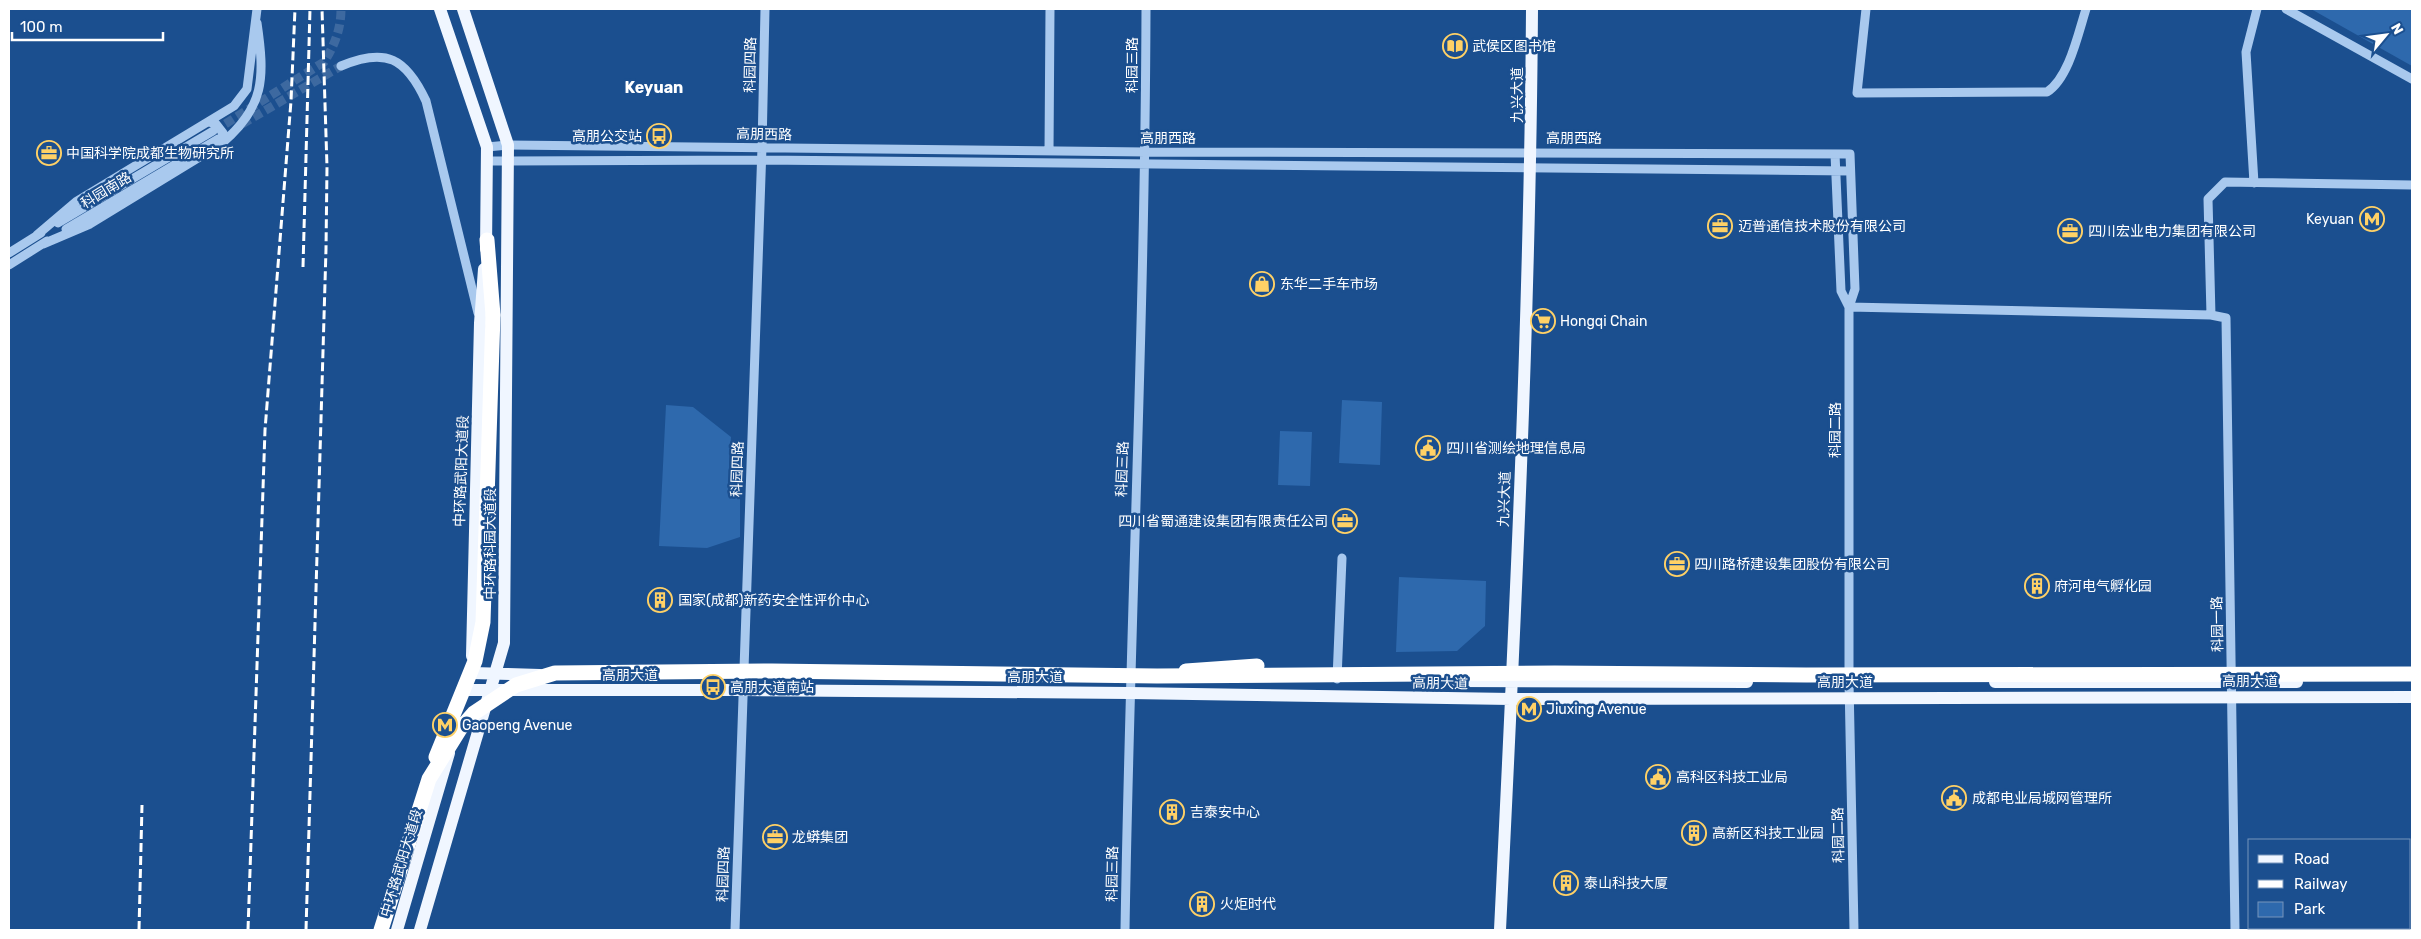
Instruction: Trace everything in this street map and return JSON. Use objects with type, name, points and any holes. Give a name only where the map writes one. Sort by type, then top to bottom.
[{"type":"highway","points":[[381,930],[440,742],[475,661],[483,622],[486,240]]},
{"type":"highway","points":[[1129,686],[1201,668],[1257,666],[1499,665],[1555,673]]},
{"type":"highway","points":[[429,779],[460,729],[474,713],[516,685],[555,673],[792,671],[1325,676],[1555,673],[1806,676],[2412,674]]},
{"type":"main road","points":[[440,9],[487,147],[486,240]]},
{"type":"main road","points":[[463,9],[508,145]]},
{"type":"main road","name":"九兴大道","points":[[1500,930],[1513,682],[1531,169],[1532,9]]},
{"type":"main road","name":"中环路科园大道段","points":[[420,930],[504,643],[508,145]]},
{"type":"main road","name":"中环路武阳大道段","points":[[396,930],[472,673],[486,319]]},
{"type":"main road","name":"高朋大道","points":[[472,673],[495,675],[742,674],[1511,699],[2412,697]]},
{"type":"main road","name":"高朋大道","points":[[468,690],[742,690],[1129,686],[1337,680],[1513,682],[2232,682],[2412,680]]},
{"type":"street","points":[[215,134],[247,88],[257,9]]},
{"type":"street","name":"科园四路","points":[[735,930],[742,674],[762,160],[765,9]]},
{"type":"street","points":[[1049,151],[1050,9]]},
{"type":"street","name":"科园三路","points":[[1125,930],[1129,686],[1146,152],[1146,9]]},
{"type":"street","points":[[1866,9],[1856,94],[2047,92],[2056,86],[2064,74],[2086,9]]},
{"type":"street","points":[[2254,183],[2246,52],[2257,9]]},
{"type":"street","points":[[2286,9],[2412,79]]},
{"type":"street","points":[[215,134],[247,119],[260,91],[261,52],[256,24]]},
{"type":"street","points":[[341,66],[359,58],[377,56],[406,67],[417,81],[428,110],[486,319]]},
{"type":"street","name":"科园南路","points":[[9,253],[215,134]]},
{"type":"street","name":"科园南路","points":[[9,265],[215,134]]},
{"type":"street","name":"高朋西路","points":[[487,147],[508,145],[1146,152],[1850,154],[1850,171],[1145,166],[762,160],[508,159],[488,161]]},
{"type":"street","points":[[1835,154],[1841,291],[1849,307]]},
{"type":"street","points":[[1849,307],[1855,289],[1850,171]]},
{"type":"street","points":[[1849,307],[2211,315],[2208,199],[2225,182],[2412,185]]},
{"type":"street","name":"科园二路","points":[[1849,307],[1849,682],[1854,930]]},
{"type":"street","name":"科园一路","points":[[2211,315],[2226,318],[2235,930]]},
{"type":"street","points":[[1337,680],[1342,558]]},
{"type":"green space","points":[[2311,9],[2412,9],[2412,66]]},
{"type":"green space","points":[[1342,400],[1382,402],[1380,465],[1339,463]]},
{"type":"green space","points":[[666,405],[693,407],[731,437],[729,465],[740,478],[740,537],[707,548],[659,546]]},
{"type":"green space","points":[[1280,431],[1312,432],[1310,486],[1278,485]]},
{"type":"green space","points":[[1399,577],[1486,581],[1485,626],[1457,651],[1396,652]]},
{"type":"tunnel","points":[[214,131],[324,62],[337,36],[341,9]]},
{"type":"tunnel","points":[[242,124],[341,66]]},
{"type":"railway","points":[[248,930],[265,430],[291,101],[295,9]]},
{"type":"railway","points":[[303,267],[310,9]]},
{"type":"railway","points":[[306,930],[326,249],[327,167],[322,9]]},
{"type":"railway","points":[[139,930],[142,805]]},
{"type":"place","name":"武侯区图书馆","points":[[1455,46]]},
{"type":"place","name":"高朋公交站","points":[[659,136]]},
{"type":"place","name":"中国科学院成都生物研究所","points":[[49,153]]},
{"type":"place","name":"Keyuan","points":[[2372,219]]},
{"type":"place","name":"迈普通信技术股份有限公司","points":[[1720,226]]},
{"type":"place","name":"四川宏业电力集团有限公司","points":[[2070,231]]},
{"type":"place","name":"东华二手车市场","points":[[1262,284]]},
{"type":"place","name":"Hongqi Chain","points":[[1543,321]]},
{"type":"place","name":"四川省测绘地理信息局","points":[[1428,448]]},
{"type":"place","name":"四川省蜀通建设集团有限责任公司","points":[[1345,521]]},
{"type":"place","name":"四川路桥建设集团股份有限公司","points":[[1677,564]]},
{"type":"place","name":"府河电气孵化园","points":[[2037,586]]},
{"type":"place","name":"国家(成都)新药安全性评价中心","points":[[660,600]]},
{"type":"place","name":"高朋大道南站","points":[[713,687]]},
{"type":"place","name":"Jiuxing Avenue","points":[[1529,709]]},
{"type":"place","name":"Gaopeng Avenue","points":[[445,725]]},
{"type":"place","name":"高科区科技工业局","points":[[1658,777]]},
{"type":"place","name":"成都电业局城网管理所","points":[[1954,798]]},
{"type":"place","name":"吉泰安中心","points":[[1172,812]]},
{"type":"place","name":"高新区科技工业园","points":[[1694,833]]},
{"type":"place","name":"龙蟒集团","points":[[775,837]]},
{"type":"place","name":"泰山科技大厦","points":[[1566,883]]},
{"type":"place","name":"火炬时代","points":[[1202,904]]},
{"type":"district","name":"Keyuan","points":[[654,87]]}]
